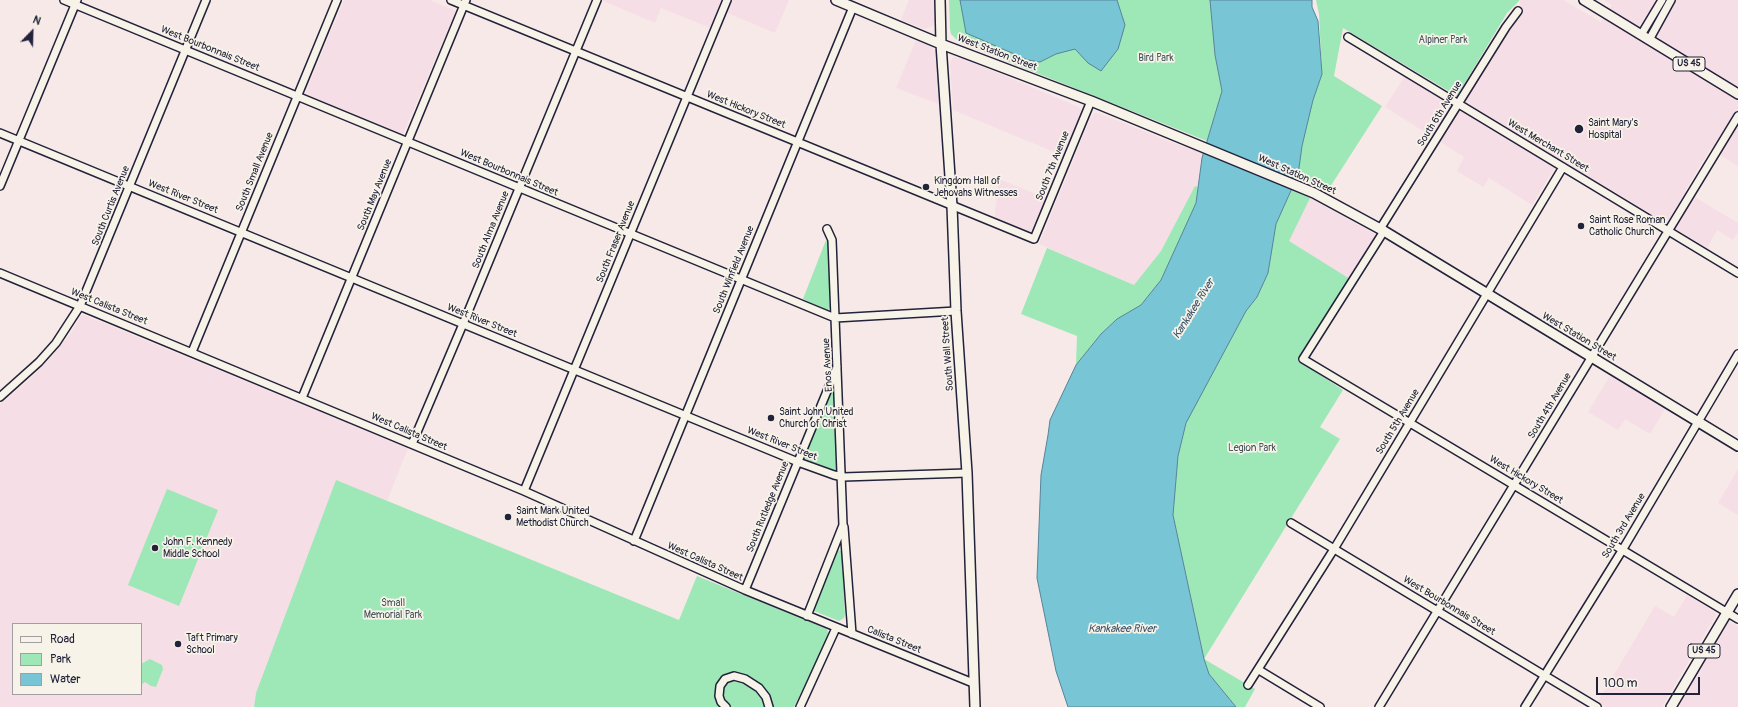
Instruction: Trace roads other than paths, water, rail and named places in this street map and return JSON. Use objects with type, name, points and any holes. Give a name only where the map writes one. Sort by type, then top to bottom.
[{"type":"main road","name":"West Station Street","points":[[836,0],[941,44],[1091,101],[1314,193],[1382,230],[1738,446]]},
{"type":"main road","name":"South Wall Street","points":[[940,0],[941,44],[952,206],[956,311],[967,473],[973,683],[976,707]]},
{"type":"main road","name":"US 45","points":[[1584,0],[1738,94]]},
{"type":"main road","name":"US 45","points":[[1671,707],[1738,594]]},
{"type":"street","name":"West Bourbonnais Street","points":[[64,0],[76,2],[186,50],[836,318],[956,311]]},
{"type":"street","name":"South Curtis Avenue","points":[[2,393],[39,362],[56,343],[80,306],[206,0]]},
{"type":"street","name":"South Small Avenue","points":[[192,352],[337,0]]},
{"type":"street","name":"West Hickory Street","points":[[451,0],[465,3],[576,51],[1034,239]]},
{"type":"street","name":"South Alma Avenue","points":[[412,444],[597,0]]},
{"type":"street","name":"South Fraser Avenue","points":[[524,492],[727,0]]},
{"type":"street","points":[[1645,37],[1662,0]]},
{"type":"street","points":[[1645,37],[1671,0]]},
{"type":"street","points":[[0,186],[76,2]]},
{"type":"street","name":"South May Avenue","points":[[302,398],[465,3]]},
{"type":"street","name":"South Winfield Avenue","points":[[634,541],[853,7]]},
{"type":"street","name":"South 6th Avenue","points":[[1303,359],[1458,104],[1506,27],[1518,11]]},
{"type":"street","name":"West Merchant Street","points":[[1348,37],[1738,273]]},
{"type":"street","name":"South 7th Avenue","points":[[1034,239],[1091,101]]},
{"type":"street","name":"South 4th Avenue","points":[[1379,707],[1738,116]]},
{"type":"street","name":"West River Street","points":[[0,133],[685,416],[834,475],[967,473]]},
{"type":"street","name":"South 5th Avenue","points":[[1248,685],[1334,549],[1563,167]]},
{"type":"street","name":"Enos Avenue","points":[[827,229],[832,240],[838,364],[843,525],[852,634]]},
{"type":"street","name":"West Calista Street","points":[[0,273],[412,444],[807,616]]},
{"type":"street","name":"South 3rd Avenue","points":[[1525,707],[1623,549],[1738,354]]},
{"type":"street","name":"West Hickory Street","points":[[1303,359],[1515,484],[1738,619]]},
{"type":"street","name":"South Rutledge Avenue","points":[[745,590],[838,364]]},
{"type":"street","name":"West Bourbonnais Street","points":[[1290,523],[1597,707]]},
{"type":"street","name":"Enos Avenue","points":[[807,616],[843,525]]},
{"type":"street","name":"Calista Street","points":[[807,616],[973,683]]},
{"type":"street","points":[[800,707],[836,628]]},
{"type":"street","points":[[1258,670],[1320,707]]},
{"type":"street","points":[[726,707],[721,702],[719,696],[720,686],[725,679],[734,676],[745,679],[759,688],[766,697],[769,707]]},
{"type":"water","points":[[960,0],[1117,0],[1125,25],[1118,49],[1101,71],[1088,63],[1075,49],[1056,54],[1040,62],[1028,60],[966,33]]},
{"type":"water","name":"Kankakee River","points":[[1210,0],[1312,0],[1312,7],[1318,21],[1322,74],[1313,100],[1302,146],[1298,175],[1276,224],[1268,273],[1257,297],[1246,311],[1186,423],[1178,456],[1173,515],[1204,659],[1209,674],[1236,707],[1068,707],[1056,671],[1037,578],[1041,475],[1050,420],[1076,365],[1101,334],[1117,319],[1141,305],[1161,280],[1196,203],[1202,158],[1222,91],[1215,55]]},
{"type":"place","name":"Saint Mary's Hospital","points":[[1579,129]]},
{"type":"place","name":"Kingdom Hall of Jehovahs Witnesses","points":[[926,187]]},
{"type":"place","name":"Saint Rose Roman Catholic Church","points":[[1581,226]]},
{"type":"place","name":"Saint John United Church of Christ","points":[[771,418]]},
{"type":"place","name":"Saint Mark United Methodist Church","points":[[508,517]]},
{"type":"place","name":"John F. Kennedy Middle School","points":[[155,548]]},
{"type":"place","name":"Taft Primary School","points":[[178,644]]},
{"type":"park label","name":"Alpiner Park","points":[[1443,40]]},
{"type":"park label","name":"Bird Park","points":[[1156,58]]},
{"type":"park label","name":"Legion Park","points":[[1252,448]]},
{"type":"park label","name":"Small Memorial Park","points":[[393,608]]}]
